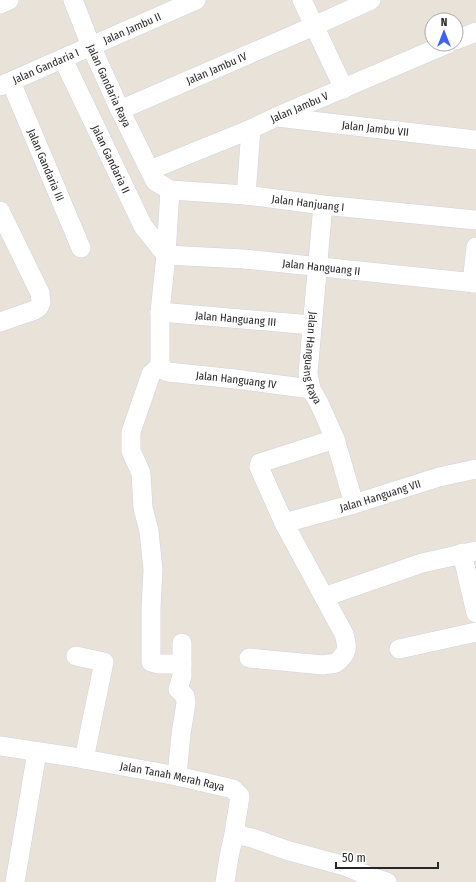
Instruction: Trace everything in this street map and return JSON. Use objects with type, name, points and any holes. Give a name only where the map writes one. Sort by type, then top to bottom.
[{"type":"street","points":[[0,4],[9,0]]},
{"type":"street","name":"Jalan Gandaria Raya","points":[[73,0],[91,46],[120,110],[150,170]]},
{"type":"street","name":"Jalan Jambu II","points":[[91,46],[196,0]]},
{"type":"street","points":[[302,0],[344,89]]},
{"type":"street","name":"Jalan Jambu IV","points":[[120,110],[371,0]]},
{"type":"street","points":[[464,37],[476,32]]},
{"type":"street","name":"Jalan Gandaria I","points":[[5,84],[91,46]]},
{"type":"street","name":"Jalan Jambu V","points":[[150,170],[251,129],[429,52]]},
{"type":"street","name":"Jalan Gandaria II","points":[[63,59],[143,226],[166,255]]},
{"type":"street","name":"Jalan Gandaria III","points":[[5,84],[81,248]]},
{"type":"street","name":"Jalan Jambu VII","points":[[276,117],[476,140]]},
{"type":"street","points":[[246,194],[251,129]]},
{"type":"street","points":[[150,170],[155,181],[170,190],[166,255],[160,312],[162,367],[151,374],[131,432],[131,452],[141,473],[143,508],[149,531],[152,562],[151,662],[159,664],[182,664]]},
{"type":"street","name":"Jalan Hanjuang I","points":[[170,190],[246,194],[323,205],[476,220]]},
{"type":"street","name":"Jalan Hanguang Raya","points":[[323,205],[308,373],[311,389],[335,439],[354,504]]},
{"type":"street","points":[[0,210],[40,293],[41,302],[39,307],[35,310],[0,322]]},
{"type":"street","points":[[474,283],[476,247]]},
{"type":"street","name":"Jalan Hanguang II","points":[[166,255],[244,259],[474,283]]},
{"type":"street","name":"Jalan Hanguang III","points":[[160,312],[312,325]]},
{"type":"street","name":"Jalan Hanguang IV","points":[[162,367],[168,372],[311,389]]},
{"type":"street","points":[[249,658],[323,665],[336,663],[346,652],[347,644],[344,634],[284,523],[259,467],[260,463],[335,439]]},
{"type":"street","name":"Jalan Hanguang VII","points":[[284,523],[354,504],[439,478],[476,469]]},
{"type":"street","points":[[324,597],[422,563],[469,552],[476,613]]},
{"type":"street","points":[[398,649],[476,632]]},
{"type":"street","points":[[177,776],[186,703],[185,696],[178,689],[182,676],[182,643]]},
{"type":"street","points":[[76,656],[104,662],[84,759]]},
{"type":"street","name":"Jalan Tanah Merah Raya","points":[[0,746],[84,759],[233,788],[240,796],[234,834]]},
{"type":"street","points":[[15,882],[37,752]]},
{"type":"street","points":[[225,882],[228,857],[234,834],[345,866],[387,882]]}]
